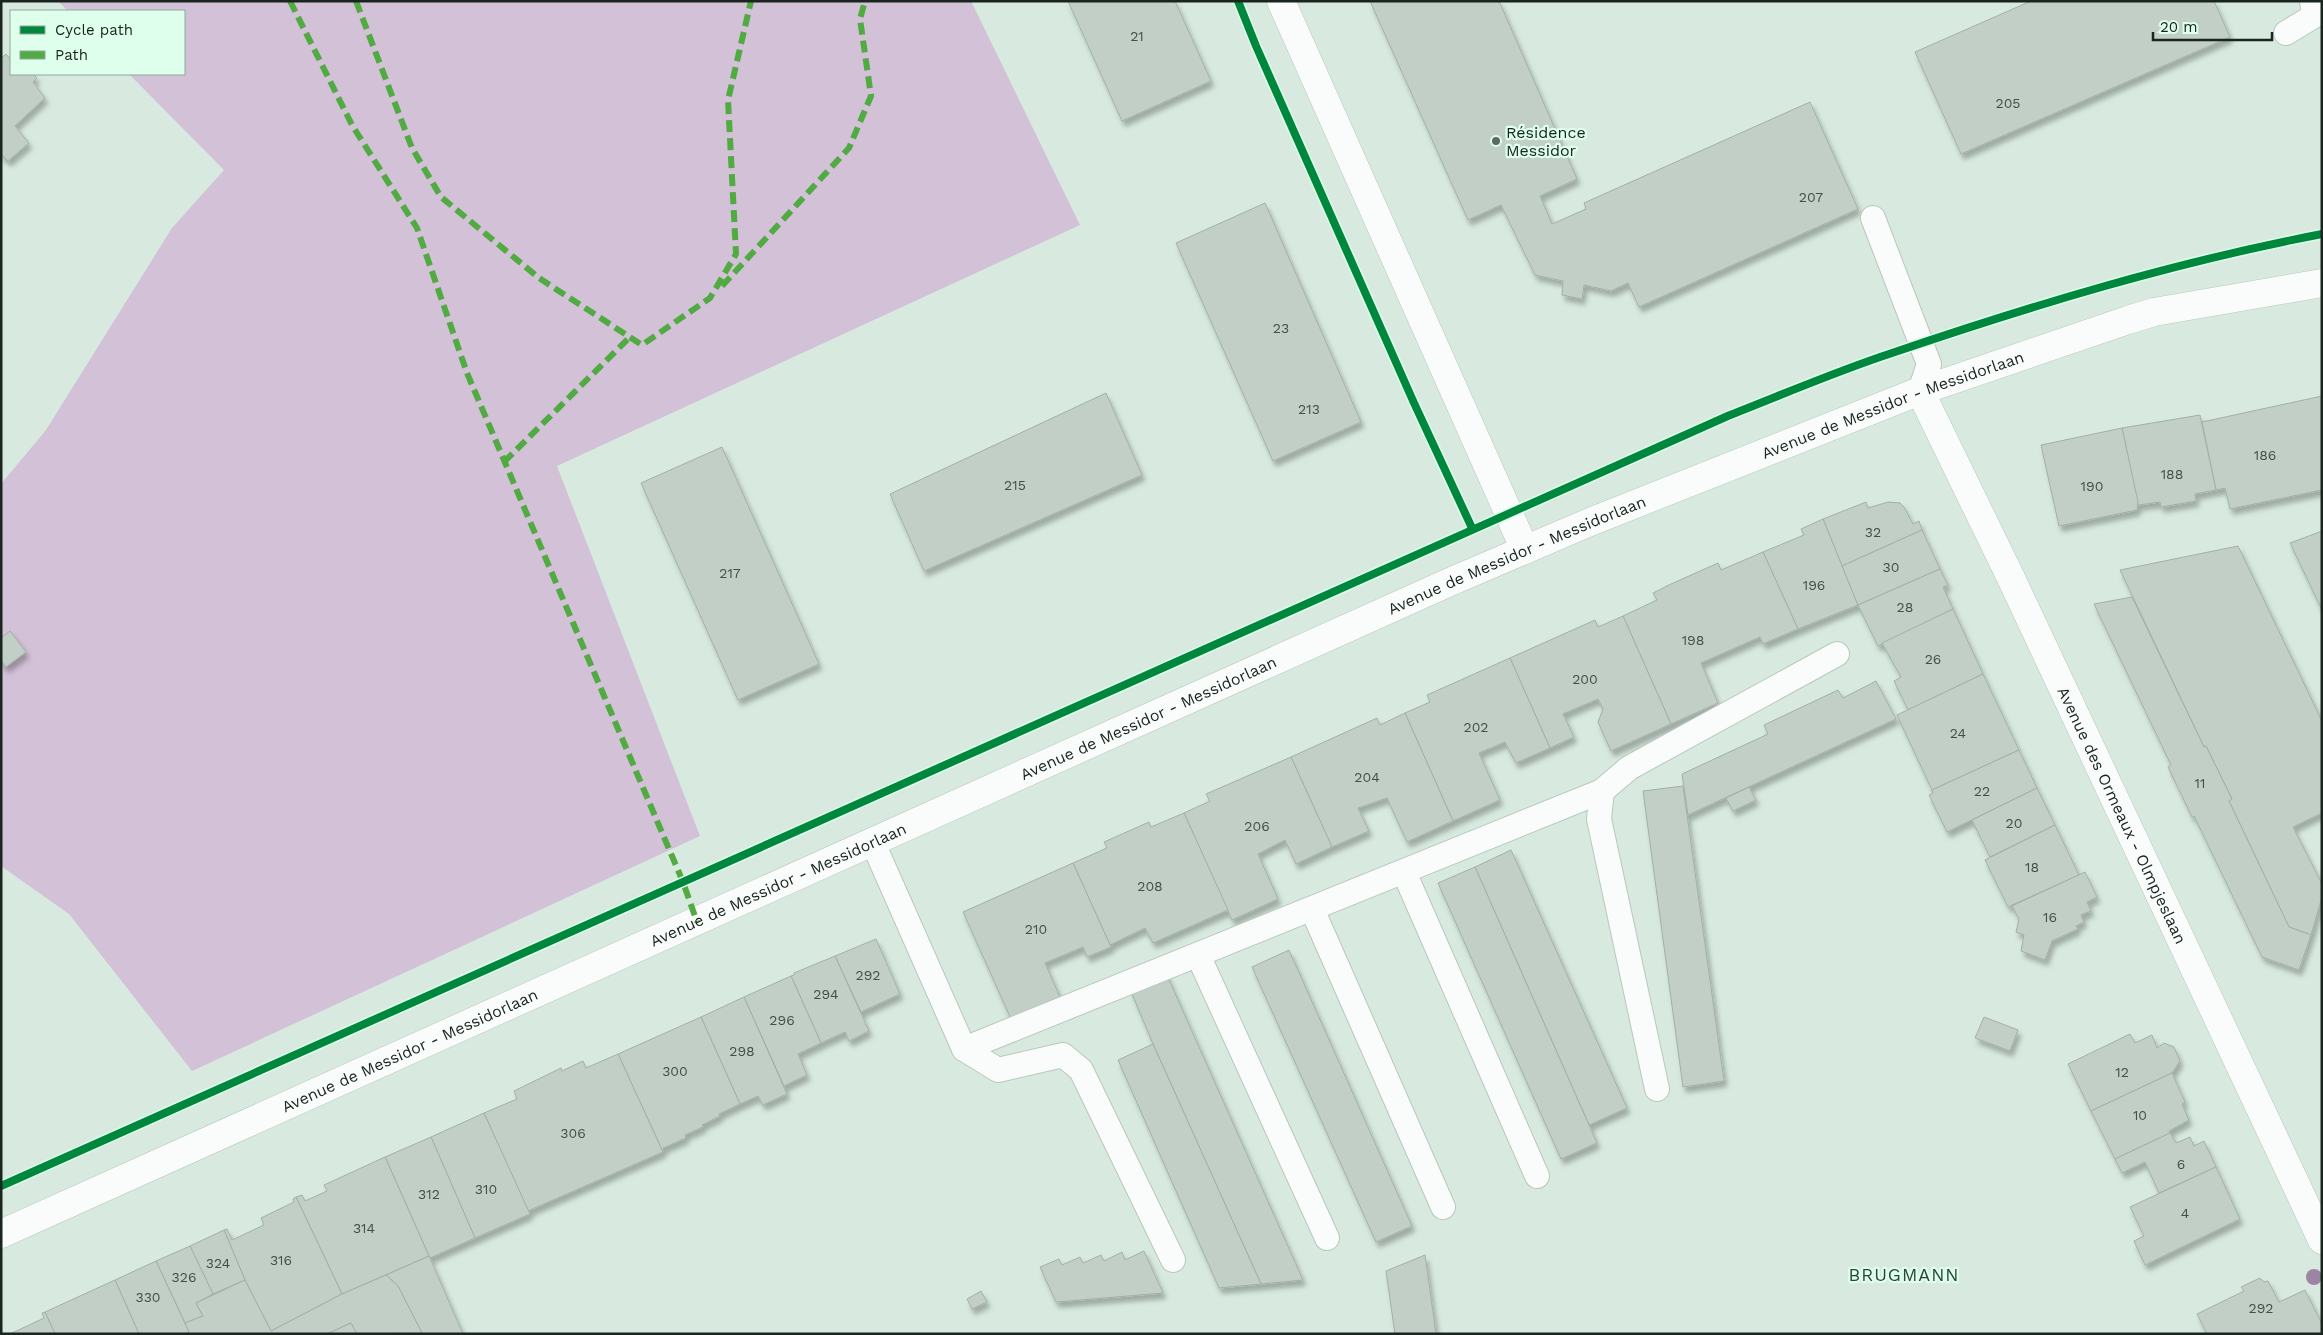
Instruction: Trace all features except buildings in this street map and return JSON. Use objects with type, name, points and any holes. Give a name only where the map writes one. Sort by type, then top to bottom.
[{"type":"street","points":[[1281,1],[1524,550]]},
{"type":"street","name":"Avenue de Messidor - Messidorlaan","points":[[1,1234],[1524,550],[1920,391],[2154,312],[2322,283]]},
{"type":"street","name":"Avenue des Ormeaux - Olmpjeslaan","points":[[1920,391],[2010,576],[2322,1240]]},
{"type":"lane","points":[[2286,33],[2314,16],[2312,1]]},
{"type":"lane","points":[[1873,218],[1929,364],[1920,391]]},
{"type":"lane","points":[[964,1049],[1602,791],[1629,768],[1837,654]]},
{"type":"lane","points":[[1602,791],[1599,819],[1657,1089]]},
{"type":"lane","points":[[873,843],[964,1049],[998,1070],[1063,1055],[1081,1070],[1173,1260]]},
{"type":"lane","points":[[1404,872],[1537,1176]]},
{"type":"lane","points":[[1312,909],[1443,1207]]},
{"type":"lane","points":[[1198,955],[1328,1238]]},
{"type":"shaded area","points":[[58,1],[971,1],[1080,225],[557,466],[700,836],[192,1071],[69,914],[1,866],[1,484],[46,430],[172,228],[224,170],[130,75],[185,75],[185,10],[67,10]]},
{"type":"marked path","points":[[290,1],[352,125],[417,228],[467,373],[683,882],[697,922]]},
{"type":"marked path","points":[[356,1],[412,148],[441,197],[539,278],[642,345],[710,298],[736,254],[728,100],[751,1]]},
{"type":"marked path","points":[[722,286],[849,148],[871,96],[860,19],[865,1]]},
{"type":"marked path","points":[[504,462],[630,337]]},
{"type":"cycle path","points":[[1238,1],[1256,46],[1414,403],[1472,528]]},
{"type":"cycle path","points":[[1,1186],[1730,415],[1871,360],[2052,302],[2159,271],[2322,234]]},
{"type":"place","name":"Résidence Messidor","points":[[1496,141]]},
{"type":"district","name":"BRUGMANN","points":[[1904,1274]]}]
